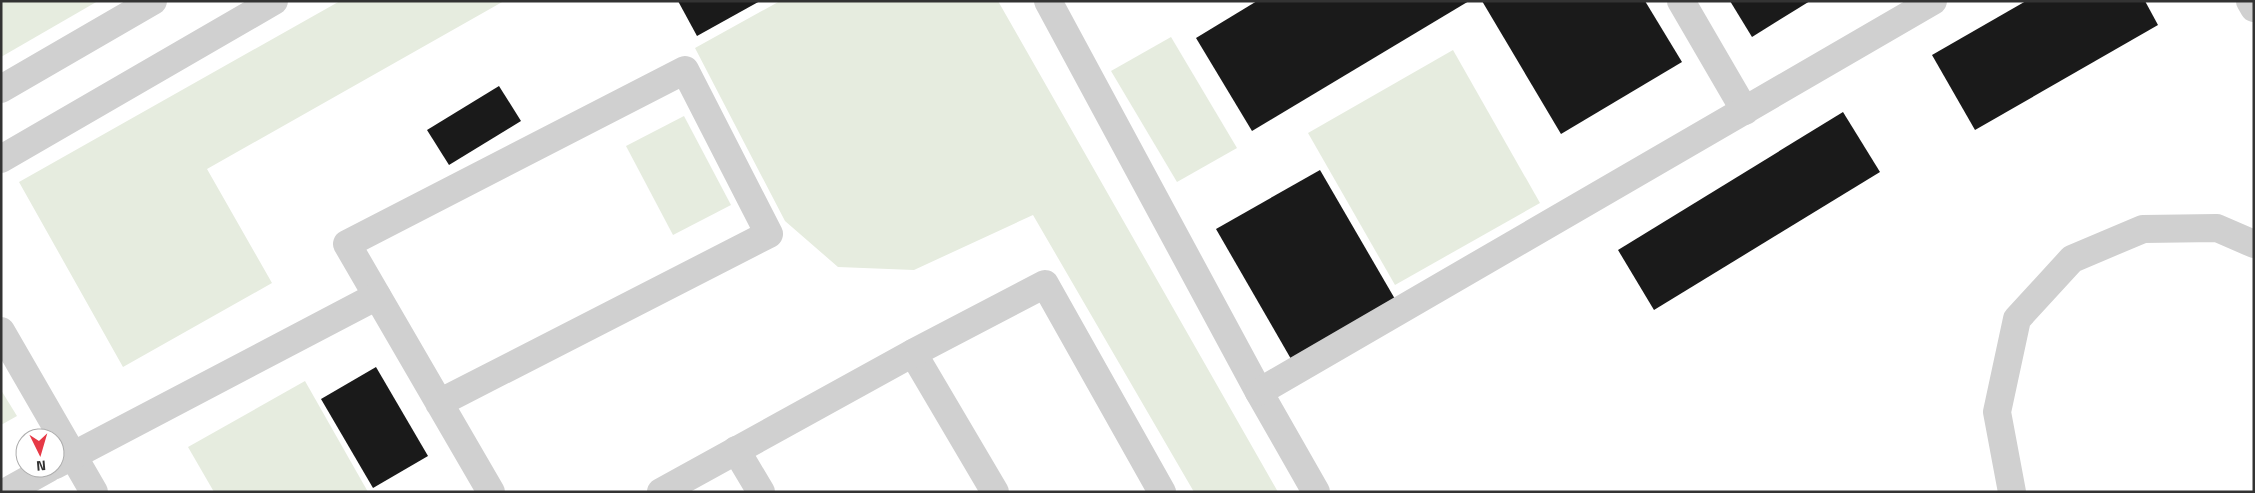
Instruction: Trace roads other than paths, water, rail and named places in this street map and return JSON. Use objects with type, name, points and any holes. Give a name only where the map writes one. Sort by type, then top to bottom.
[{"type":"street","points":[[1,89],[152,1]]},
{"type":"street","points":[[1,159],[274,1]]},
{"type":"street","points":[[1048,1],[1259,392],[1316,492]]},
{"type":"street","points":[[1681,1],[1745,111]]},
{"type":"street","points":[[1259,392],[1933,1]]},
{"type":"street","points":[[2250,1],[2254,8]]},
{"type":"street","points":[[439,403],[769,234],[685,70],[347,244],[490,492]]},
{"type":"street","points":[[2012,492],[1997,412],[2017,319],[2072,259],[2143,229],[2217,228],[2254,244]]},
{"type":"street","points":[[662,492],[913,353],[1045,284],[1162,492]]},
{"type":"street","points":[[65,460],[377,296]]},
{"type":"street","points":[[1,332],[44,428]]},
{"type":"street","points":[[913,353],[995,492]]},
{"type":"street","points":[[736,450],[760,492]]},
{"type":"street","points":[[65,468],[94,492]]},
{"type":"street","points":[[6,492],[32,478]]}]
